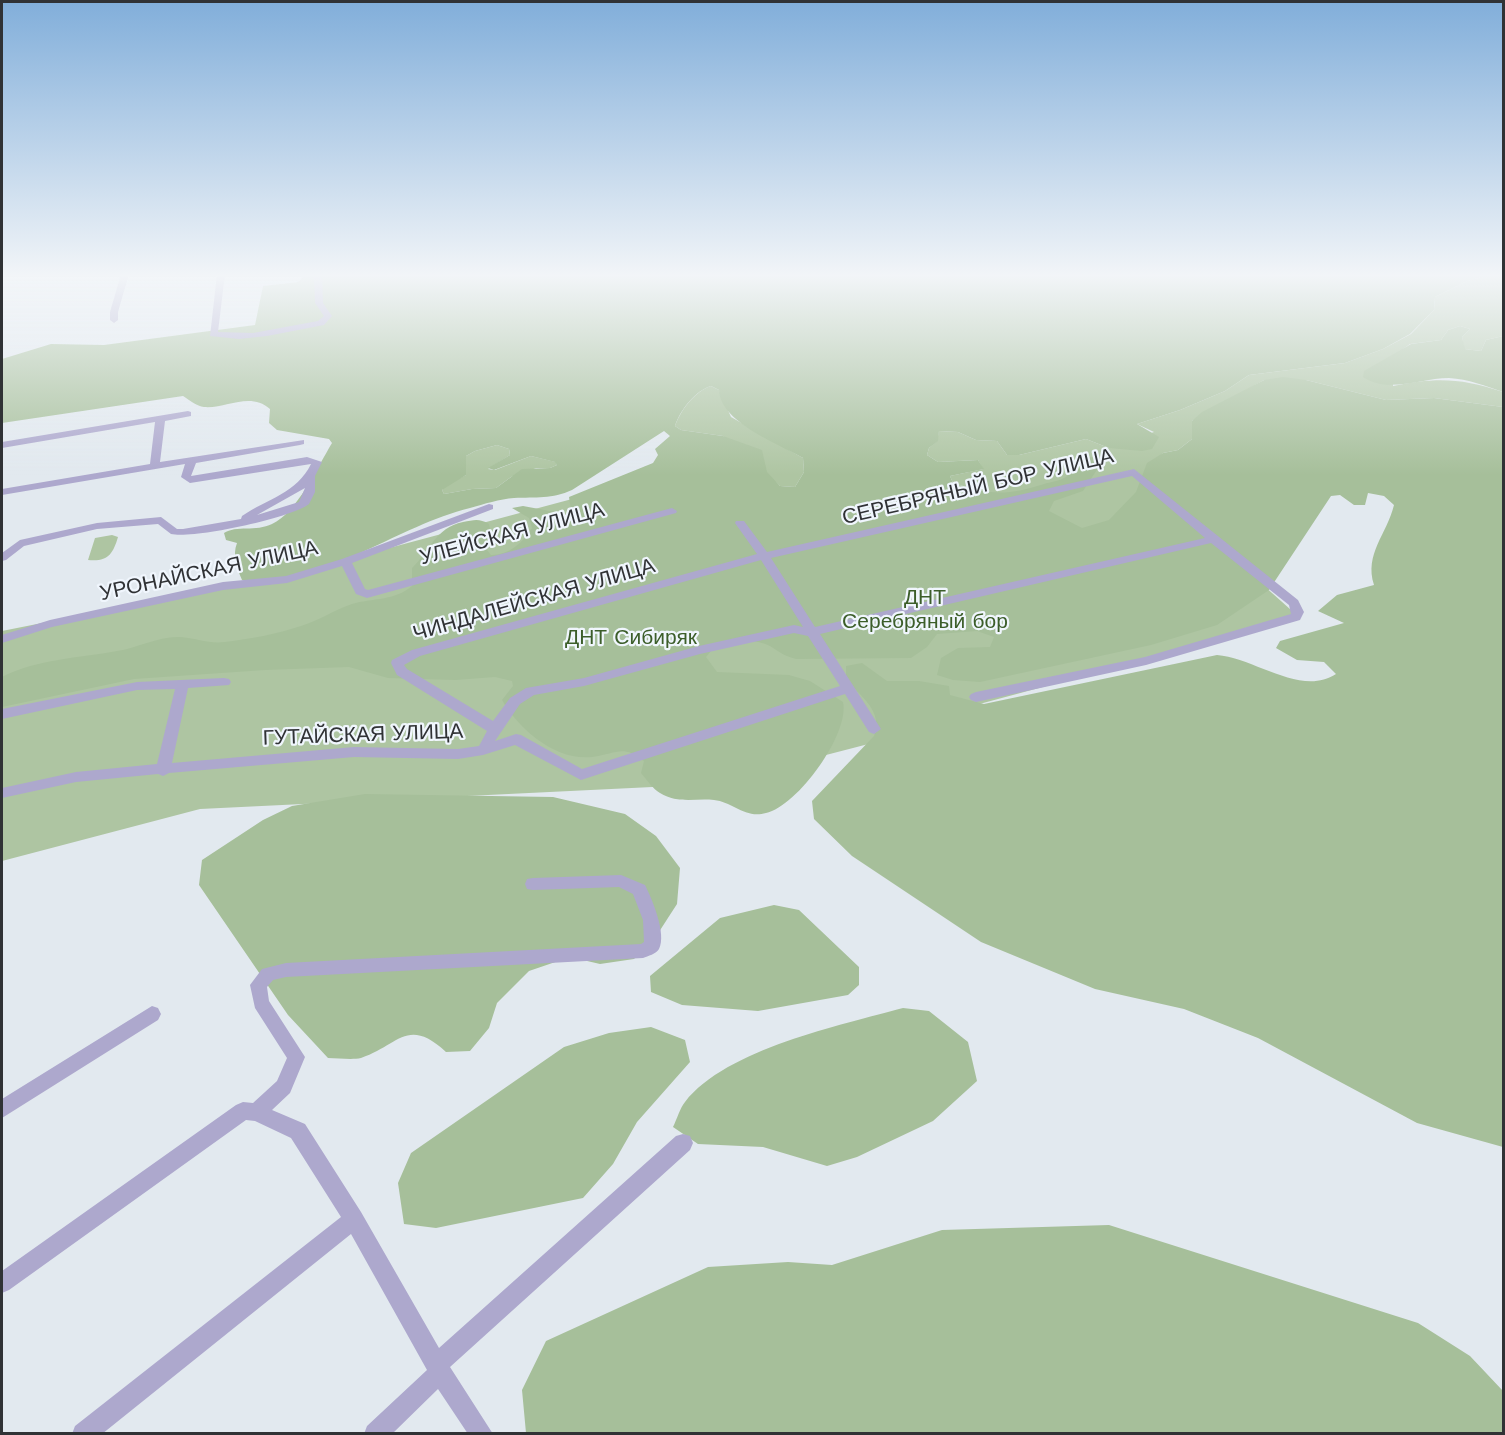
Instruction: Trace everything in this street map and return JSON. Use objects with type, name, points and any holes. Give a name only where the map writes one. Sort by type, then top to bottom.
[{"type":"street","points":[[2,444],[188,414]]},
{"type":"street","points":[[155,465],[159,419]]},
{"type":"street","points":[[2,492],[300,442]]},
{"type":"street","points":[[2,558],[20,543],[116,523],[160,520],[176,532],[192,533],[302,505],[309,499],[311,478],[316,462],[307,460],[190,480],[186,477],[192,459]]},
{"type":"street","name":"СЕРЕБРЯНЫЙ БОР УЛИЦА","points":[[763,556],[1134,472],[1294,603],[1298,612],[1296,617],[1146,661],[1130,662],[976,697]]},
{"type":"street","name":"УРОНАЙСКАЯ УЛИЦА","points":[[2,639],[50,624],[224,586],[287,579],[346,561],[489,507]]},
{"type":"street","name":"УЛЕЙСКАЯ УЛИЦА","points":[[346,561],[363,593],[672,511]]},
{"type":"street","points":[[740,523],[874,729]]},
{"type":"street","points":[[483,750],[515,701],[531,691],[584,682],[699,650],[794,629],[810,632],[1213,539]]},
{"type":"street","name":"ЧИНДАЛЕЙСКАЯ УЛИЦА","points":[[495,729],[402,672],[397,663],[416,653],[763,556]]},
{"type":"street","points":[[2,714],[136,686],[224,682]]},
{"type":"street","points":[[163,771],[182,685]]},
{"type":"street","name":"ГУТАЙСКАЯ УЛИЦА","points":[[2,793],[76,777],[163,771],[354,752],[458,754],[483,750],[516,739],[581,775],[848,689]]},
{"type":"street","points":[[256,1112],[284,1087],[296,1057],[261,1003],[258,985],[268,974],[286,970],[643,951],[652,946],[651,920],[639,890],[621,881],[534,884]]},
{"type":"street","points":[[2,1109],[152,1014]]},
{"type":"street","points":[[2,1283],[243,1111],[256,1112],[298,1131],[354,1219],[438,1369],[482,1434]]},
{"type":"street","points":[[375,1434],[438,1369],[683,1143]]},
{"type":"street","points":[[83,1434],[354,1219]]},
{"type":"green space","name":"ДНТ Серебряный бор","points":[[134,341],[1397,341],[1383,349],[1345,363],[1249,375],[1225,391],[1180,410],[1137,424],[1159,437],[1152,449],[1142,451],[1109,448],[1086,439],[1019,455],[1007,455],[997,441],[976,440],[958,432],[939,431],[938,441],[929,448],[927,455],[938,462],[978,460],[984,469],[950,476],[953,483],[988,492],[1019,491],[1066,477],[1084,458],[1104,459],[1083,491],[1054,501],[1049,511],[1082,528],[1109,520],[1136,492],[1147,463],[1163,453],[1178,450],[1192,439],[1192,421],[1202,412],[1264,380],[1283,377],[1306,380],[1386,400],[1434,398],[1503,407],[1503,1147],[1417,1123],[1258,1038],[1184,1009],[1095,989],[981,942],[852,856],[814,819],[812,801],[874,736],[876,727],[876,719],[869,705],[846,680],[846,666],[862,663],[887,681],[919,681],[949,686],[950,695],[984,704],[1217,655],[1247,662],[1293,679],[1322,680],[1336,674],[1324,662],[1297,660],[1276,648],[1280,641],[1344,623],[1318,611],[1337,595],[1374,585],[1372,564],[1374,554],[1394,505],[1384,496],[1368,493],[1365,505],[1354,505],[1340,495],[1331,496],[1269,590],[1217,625],[1151,645],[980,682],[953,680],[937,675],[941,658],[958,648],[990,647],[994,637],[977,631],[937,634],[927,647],[911,658],[796,659],[764,643],[743,641],[716,645],[706,657],[717,672],[789,675],[810,681],[843,702],[843,715],[830,749],[806,783],[793,797],[779,807],[766,813],[752,814],[721,801],[680,800],[660,793],[641,773],[644,761],[624,751],[592,757],[578,757],[552,748],[528,732],[502,700],[513,686],[512,681],[495,677],[456,680],[388,678],[349,667],[265,670],[134,679],[2,707],[2,677],[29,666],[125,649],[172,637],[219,642],[263,636],[307,624],[352,604],[398,594],[412,586],[412,568],[439,535],[446,529],[463,522],[479,520],[489,524],[492,538],[487,550],[491,555],[504,553],[520,543],[532,528],[529,518],[512,508],[523,506],[566,514],[571,510],[569,497],[653,463],[658,455],[655,449],[670,436],[664,431],[565,493],[544,497],[503,499],[441,517],[330,566],[301,575],[272,580],[242,580],[235,557],[237,543],[226,540],[224,533],[234,529],[259,528],[281,518],[298,500],[332,443],[329,439],[277,430],[269,423],[270,409],[254,401],[204,407],[183,396],[2,423],[2,359],[51,344],[104,345]],"holes":[[[711,386],[719,390],[722,401],[739,422],[803,458],[804,472],[795,487],[780,486],[767,472],[762,450],[723,436],[681,430],[675,426],[680,414],[699,392]],[[497,445],[509,449],[510,455],[488,468],[494,470],[531,456],[555,462],[557,465],[550,468],[522,469],[496,488],[444,494],[442,490],[466,475],[466,456]]]},
{"type":"green space","name":"ДНТ Сибиряк","points":[[1398,341],[1434,341],[1410,344],[1392,357],[1393,386],[1436,380],[1475,384],[1503,392],[1503,407],[1434,398],[1386,400],[1306,380],[1264,380],[1192,421],[1192,439],[1178,450],[1163,453],[1142,477],[1300,618],[875,732],[880,741],[714,784],[200,809],[2,861],[2,631],[307,570],[699,465],[750,542],[980,491],[953,483],[950,476],[983,469],[978,460],[938,462],[927,455],[929,448],[937,441],[939,431],[958,432],[976,440],[997,441],[1007,455],[1019,455],[1086,439],[1109,448],[1154,432],[1137,424],[1180,410],[1225,391],[1249,375],[1345,363]]},
{"type":"green space","name":"ДНТ Сибиряк","points":[[1463,341],[1486,341],[1481,351],[1464,349]]},
{"type":"green space","points":[[1463,341],[1465,349],[1481,351],[1486,341],[1503,341],[1503,392],[1477,383],[1449,378],[1394,385],[1373,382],[1363,377],[1364,371],[1411,344]]},
{"type":"green space","points":[[711,386],[719,390],[731,417],[803,458],[804,472],[795,487],[780,486],[723,436],[681,430],[675,426],[689,402],[699,392]]},
{"type":"green space","points":[[497,445],[509,449],[510,455],[488,469],[495,470],[531,456],[556,462],[557,465],[550,468],[536,468],[511,477],[496,488],[444,494],[442,490],[447,484],[466,475],[466,456]]},
{"type":"green space","points":[[112,535],[118,537],[109,556],[100,560],[88,560],[95,538]]},
{"type":"green space","points":[[365,794],[553,797],[625,814],[656,836],[680,868],[677,904],[655,938],[634,959],[600,964],[570,957],[529,971],[497,1003],[489,1028],[470,1051],[446,1052],[433,1041],[412,1035],[403,1037],[361,1058],[328,1058],[288,1015],[199,885],[202,860],[263,820],[292,806]]},
{"type":"green space","points":[[774,905],[799,910],[859,967],[859,985],[848,995],[758,1011],[682,1005],[651,992],[650,976],[720,918]]},
{"type":"green space","points":[[903,1008],[929,1011],[968,1042],[977,1081],[933,1121],[857,1157],[827,1166],[763,1147],[698,1144],[673,1127],[685,1102],[704,1083],[728,1067],[756,1053],[818,1031]]},
{"type":"green space","points":[[651,1027],[685,1040],[690,1062],[637,1122],[613,1164],[583,1198],[436,1228],[404,1224],[398,1183],[411,1153],[564,1047],[609,1033]]},
{"type":"green space","points":[[1109,1225],[1418,1323],[1470,1356],[1503,1391],[1503,1433],[526,1433],[522,1390],[546,1341],[708,1267],[788,1262],[832,1265],[942,1230]]}]
